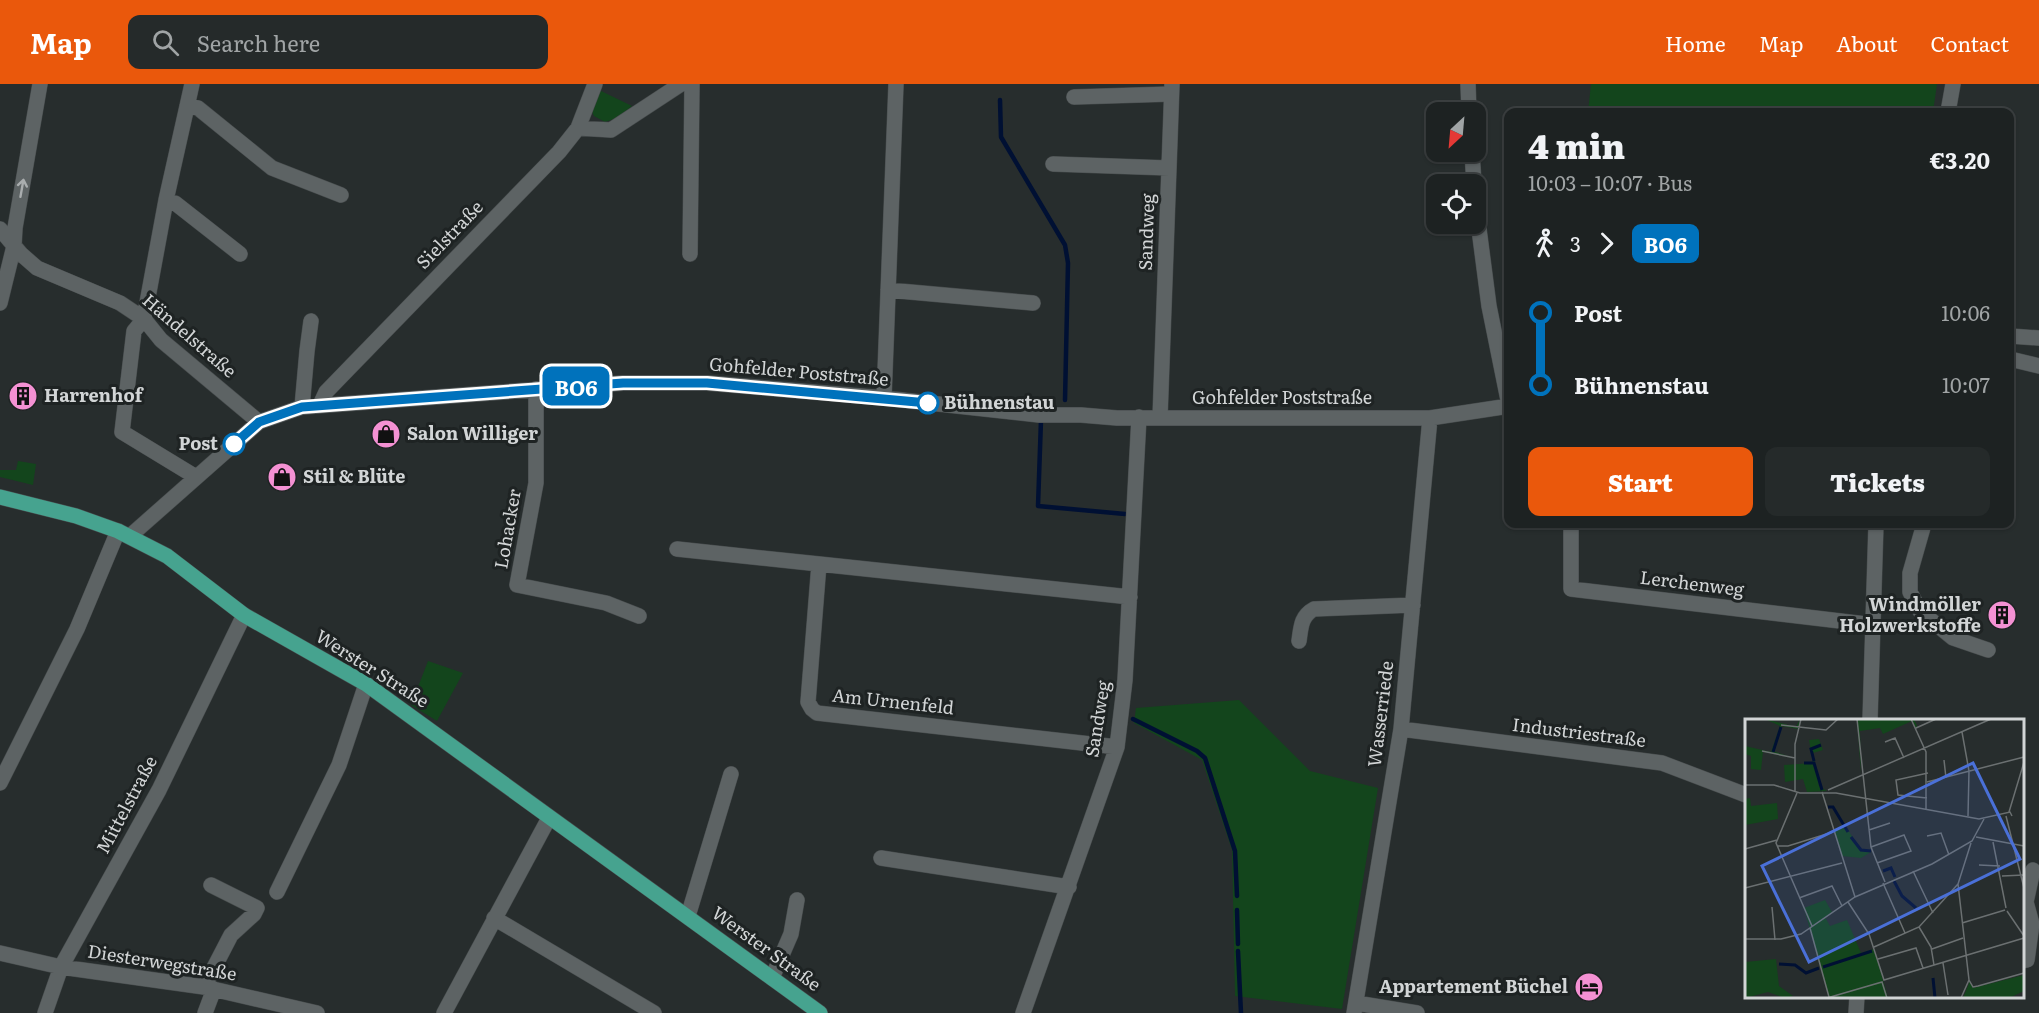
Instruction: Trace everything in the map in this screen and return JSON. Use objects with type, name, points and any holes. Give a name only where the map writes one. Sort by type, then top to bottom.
[{"type":"main road","name":"Werster Straße","points":[[4,497],[76,516],[124,533],[167,556],[244,615],[366,684],[820,1013]]},
{"type":"street","points":[[0,303],[14,246],[15,228],[40,84]]},
{"type":"street","points":[[192,84],[166,200],[144,319],[134,331],[122,432],[196,477]]},
{"type":"street","name":"Sielstraße","points":[[320,405],[326,392],[559,152],[578,128],[595,84]]},
{"type":"street","points":[[578,128],[611,130],[681,84]]},
{"type":"street","points":[[690,254],[692,84]]},
{"type":"street","points":[[884,398],[896,84]]},
{"type":"street","points":[[1468,84],[1469,102]]},
{"type":"street","points":[[1949,108],[1953,84]]},
{"type":"street","points":[[1074,97],[1172,89]]},
{"type":"street","name":"Sandweg","points":[[1160,418],[1172,89]]},
{"type":"street","points":[[187,106],[198,108],[272,168],[341,195]]},
{"type":"street","points":[[1053,164],[1169,168]]},
{"type":"street","points":[[166,200],[175,203],[240,254]]},
{"type":"street","name":"Händelstraße","points":[[0,229],[14,246],[38,268],[120,303],[144,319],[161,340],[259,422]]},
{"type":"street","points":[[1480,234],[1489,306],[1504,381]]},
{"type":"street","points":[[888,290],[1033,303]]},
{"type":"street","points":[[302,407],[311,321]]},
{"type":"street","points":[[2014,336],[2039,338]]},
{"type":"street","points":[[2014,360],[2039,366]]},
{"type":"street","name":"Gohfelder Poststraße","points":[[124,533],[196,477],[259,422],[302,407],[320,405],[623,383],[707,383],[884,398],[1039,415],[1160,418],[1430,418],[1504,407]]},
{"type":"street","name":"Lohacker","points":[[536,389],[536,483],[517,585],[606,603],[639,616]]},
{"type":"street","name":"Sandweg","points":[[1023,1013],[1117,747],[1125,680],[1139,417]]},
{"type":"street","name":"Wasserriede","points":[[1355,1008],[1401,729],[1430,418]]},
{"type":"street","name":"Lerchenweg","points":[[1571,528],[1571,589],[1874,625]]},
{"type":"street","points":[[1870,719],[1876,528]]},
{"type":"street","points":[[1923,528],[1910,573],[1910,592],[1920,611],[1953,638],[1988,650]]},
{"type":"street","points":[[0,783],[124,533]]},
{"type":"street","points":[[677,549],[1130,597]]},
{"type":"street","name":"Am Urnenfeld","points":[[819,564],[808,702],[817,713],[1117,747]]},
{"type":"street","points":[[1299,641],[1302,621],[1306,613],[1314,609],[1413,605]]},
{"type":"street","name":"Mittelstraße","points":[[45,1013],[61,967],[159,790],[244,615]]},
{"type":"street","points":[[277,892],[339,765],[366,684]]},
{"type":"street","name":"Industriestraße","points":[[1401,729],[1662,763],[1745,795]]},
{"type":"street","name":"Werster Straße","points":[[688,916],[731,774]]},
{"type":"street","points":[[444,1013],[549,818]]},
{"type":"street","points":[[881,858],[1069,887]]},
{"type":"street","points":[[2024,961],[2027,960],[2035,933],[2026,902],[2031,870]]},
{"type":"street","points":[[205,1013],[209,988],[231,935],[255,914],[257,908],[211,885]]},
{"type":"street","points":[[772,978],[791,934],[797,900]]},
{"type":"street","points":[[494,918],[654,1013]]},
{"type":"street","name":"Diesterwegstraße","points":[[0,953],[61,967],[209,988],[269,1007],[318,1013]]},
{"type":"street","points":[[1856,1013],[1857,998]]},
{"type":"street","points":[[1355,1008],[1417,1013]]},
{"type":"green space","points":[[1591,84],[1937,84],[1934,108],[1588,108]]},
{"type":"green space","points":[[599,90],[632,106],[617,118],[605,122],[594,116],[592,112]]},
{"type":"green space","points":[[18,461],[36,464],[33,485],[0,477],[0,470],[16,470]]},
{"type":"green space","points":[[428,661],[463,673],[437,721],[411,705]]},
{"type":"green space","points":[[1239,700],[1310,771],[1378,788],[1342,1009],[1235,996],[1232,850],[1202,760],[1134,723],[1136,708]]},
{"type":"waterway","points":[[1000,100],[1001,137],[1065,245],[1068,263],[1065,400]]},
{"type":"waterway","points":[[1041,420],[1038,506],[1125,514]]},
{"type":"waterway","points":[[1133,719],[1197,751],[1205,758],[1235,851],[1237,896]]},
{"type":"waterway","points":[[1237,910],[1238,944]]},
{"type":"waterway","points":[[1238,951],[1241,1013]]},
{"type":"bus line","name":"BO6","points":[[234,444],[259,422],[302,407],[623,383],[707,383],[928,403]]},
{"type":"place","name":"Harrenhof","points":[[23,396]]},
{"type":"place","name":"Bühnenstau","points":[[928,403]]},
{"type":"place","name":"Salon Williger","points":[[386,434]]},
{"type":"place","name":"Post","points":[[234,444]]},
{"type":"place","name":"Stil & Blüte","points":[[282,477]]},
{"type":"place","name":"Windmöller Holzwerkstoffe","points":[[2002,615]]},
{"type":"place","name":"Appartement Büchel","points":[[1589,987]]}]
